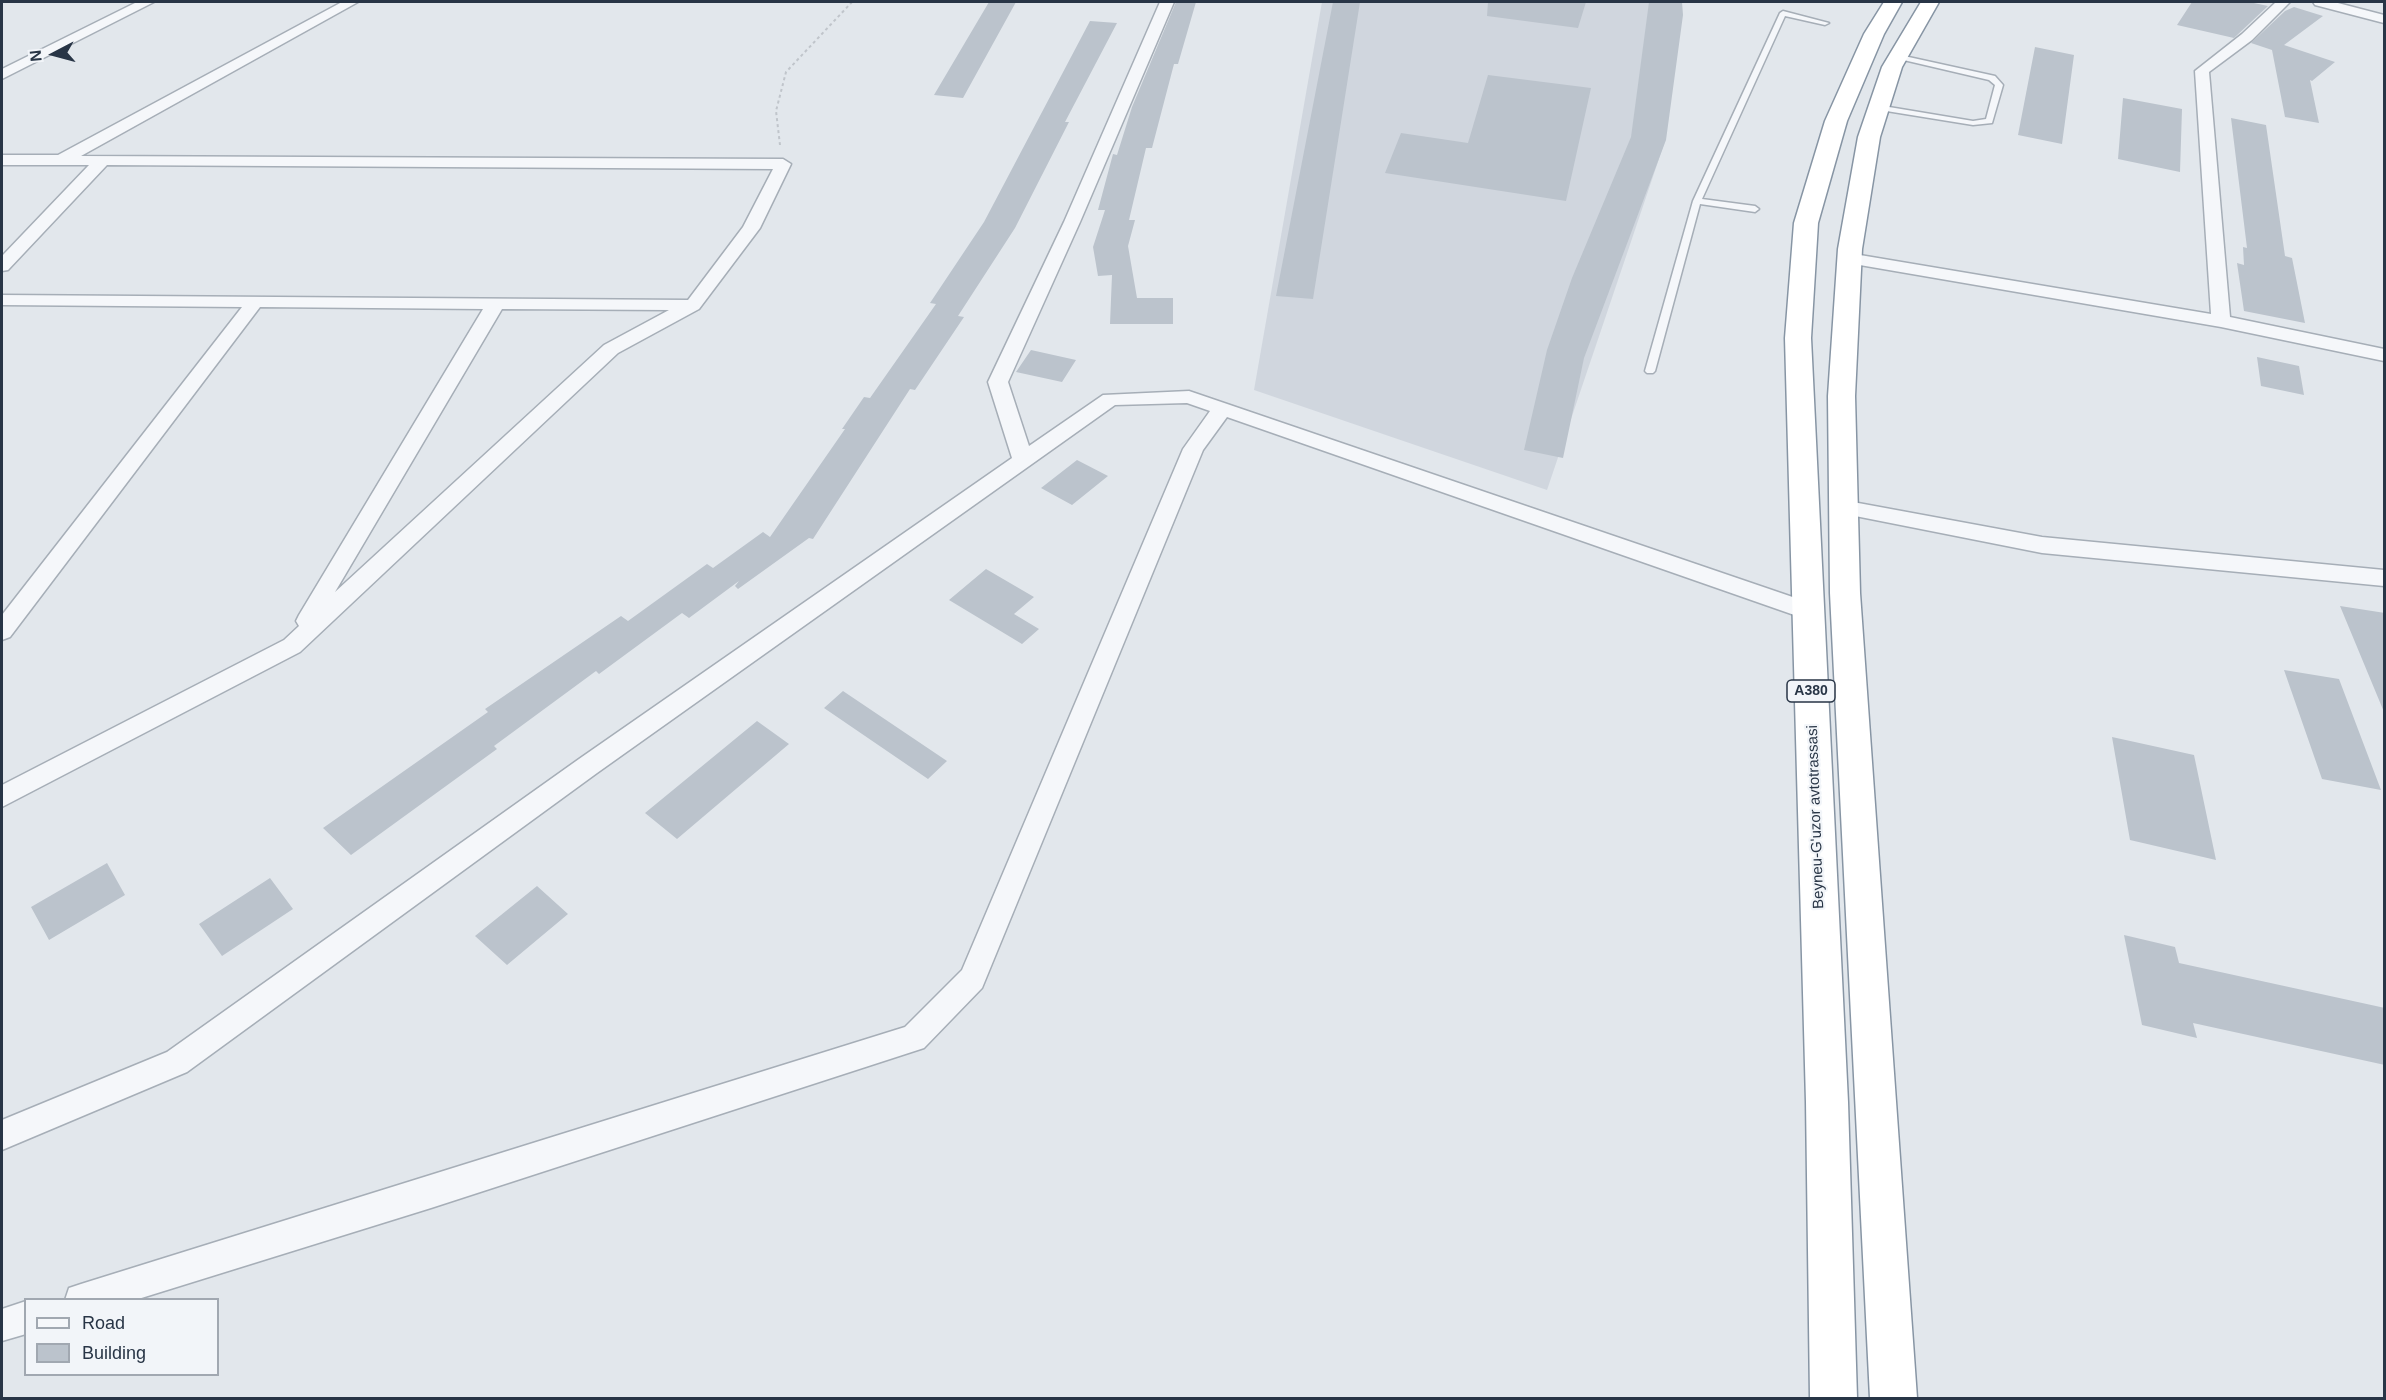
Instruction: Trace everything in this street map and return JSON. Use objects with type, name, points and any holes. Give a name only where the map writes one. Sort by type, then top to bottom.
[{"type":"highway","name":"Beyneu-G'uzor avtotrassasi","points":[[1833,1398],[1827,1102],[1797,338],[1806,223],[1836,122],[1874,34],[1893,2]]},
{"type":"highway","name":"A380","points":[[1893,1398],[1842,507],[1842,345],[1849,253],[1864,156],[1877,107],[1898,57],[1930,2]]},
{"type":"highway","points":[[1804,239],[1849,253]]},
{"type":"street","points":[[2,75],[147,2]]},
{"type":"street","points":[[60,161],[351,2]]},
{"type":"street","points":[[1023,459],[998,382],[1072,222],[1149,39],[1167,2]]},
{"type":"street","points":[[2221,321],[2202,71],[2247,37],[2283,2]]},
{"type":"street","points":[[2320,2],[2385,19]]},
{"type":"street","points":[[2,160],[783,164],[751,228],[693,304],[611,349],[292,646],[2,797]]},
{"type":"street","points":[[2,266],[102,161]]},
{"type":"street","points":[[1849,253],[2221,321],[2385,355]]},
{"type":"street","points":[[2,301],[693,304]]},
{"type":"street","points":[[2,631],[255,302]]},
{"type":"street","points":[[292,646],[496,303]]},
{"type":"street","points":[[2,1135],[177,1062],[588,766],[1110,399],[1189,397],[1808,611]]},
{"type":"street","points":[[84,1298],[431,1192],[914,1038],[972,979],[1193,449],[1222,409]]},
{"type":"street","points":[[1842,507],[2043,545],[2385,578]]},
{"type":"street","points":[[2,1325],[24,1318]]},
{"type":"lane","points":[[1650,371],[1697,201],[1783,13],[1825,23]]},
{"type":"lane","points":[[1877,107],[1973,123],[1989,121],[1999,85],[1992,78],[1898,57]]},
{"type":"lane","points":[[1697,201],[1755,209]]},
{"type":"path","points":[[783,164],[776,111],[786,72],[848,10],[852,2]]},
{"type":"shaded area","points":[[1322,2],[1681,2],[1663,147],[1547,490],[1254,390]]},
{"type":"building","points":[[989,2],[1016,2],[963,98],[934,95]]},
{"type":"building","points":[[1176,2],[1196,2],[1178,64],[1174,64],[1152,148],[1146,148],[1129,220],[1135,220],[1128,246],[1137,298],[1173,298],[1173,324],[1110,324],[1112,275],[1098,276],[1093,247],[1105,210],[1098,210],[1113,154],[1117,155],[1132,107]]},
{"type":"building","points":[[1333,2],[1360,2],[1313,299],[1276,296]]},
{"type":"building","points":[[1488,2],[1586,2],[1578,28],[1487,16]]},
{"type":"building","points":[[1649,2],[1682,2],[1683,15],[1666,140],[1584,358],[1563,458],[1524,450],[1547,350],[1572,278],[1631,137]]},
{"type":"building","points":[[2192,2],[2249,2],[2268,6],[2234,38],[2177,25]]},
{"type":"building","points":[[2294,7],[2323,16],[2284,45],[2335,62],[2312,81],[2310,80],[2319,123],[2285,117],[2272,50],[2251,43],[2285,11]]},
{"type":"building","points":[[1090,21],[1117,23],[1065,122],[1069,122],[1015,228],[958,316],[964,317],[915,390],[910,389],[813,539],[809,538],[738,589],[735,586],[739,581],[689,618],[682,613],[599,674],[596,671],[494,746],[497,749],[351,855],[323,828],[488,712],[485,709],[621,616],[628,621],[707,564],[713,568],[763,532],[770,537],[845,429],[842,429],[864,397],[870,398],[936,304],[930,303],[984,222]]},
{"type":"building","points":[[2035,47],[2074,55],[2062,144],[2018,135]]},
{"type":"building","points":[[1488,75],[1591,88],[1566,201],[1385,173],[1401,133],[1468,143]]},
{"type":"building","points":[[2123,98],[2182,109],[2180,172],[2118,159]]},
{"type":"building","points":[[2231,118],[2266,125],[2285,256],[2292,258],[2305,323],[2244,311],[2237,263],[2244,265],[2243,247],[2247,248]]},
{"type":"building","points":[[1031,350],[1076,360],[1062,382],[1016,372]]},
{"type":"building","points":[[2257,357],[2299,366],[2304,395],[2261,386]]},
{"type":"building","points":[[1077,460],[1108,476],[1072,505],[1041,488]]},
{"type":"building","points":[[986,569],[1034,597],[1014,614],[1039,629],[1022,644],[949,600]]},
{"type":"building","points":[[2340,606],[2385,613],[2384,712]]},
{"type":"building","points":[[2284,670],[2339,679],[2381,790],[2322,779]]},
{"type":"building","points":[[843,691],[947,761],[928,779],[824,708]]},
{"type":"building","points":[[757,721],[789,744],[677,839],[645,813]]},
{"type":"building","points":[[2112,737],[2194,755],[2216,860],[2130,840]]},
{"type":"building","points":[[107,863],[125,895],[49,940],[31,907]]},
{"type":"building","points":[[270,878],[293,909],[222,956],[199,924]]},
{"type":"building","points":[[537,886],[568,914],[507,965],[475,936]]},
{"type":"building","points":[[2124,935],[2175,947],[2179,963],[2385,1008],[2385,1065],[2193,1023],[2197,1038],[2142,1025]]}]
